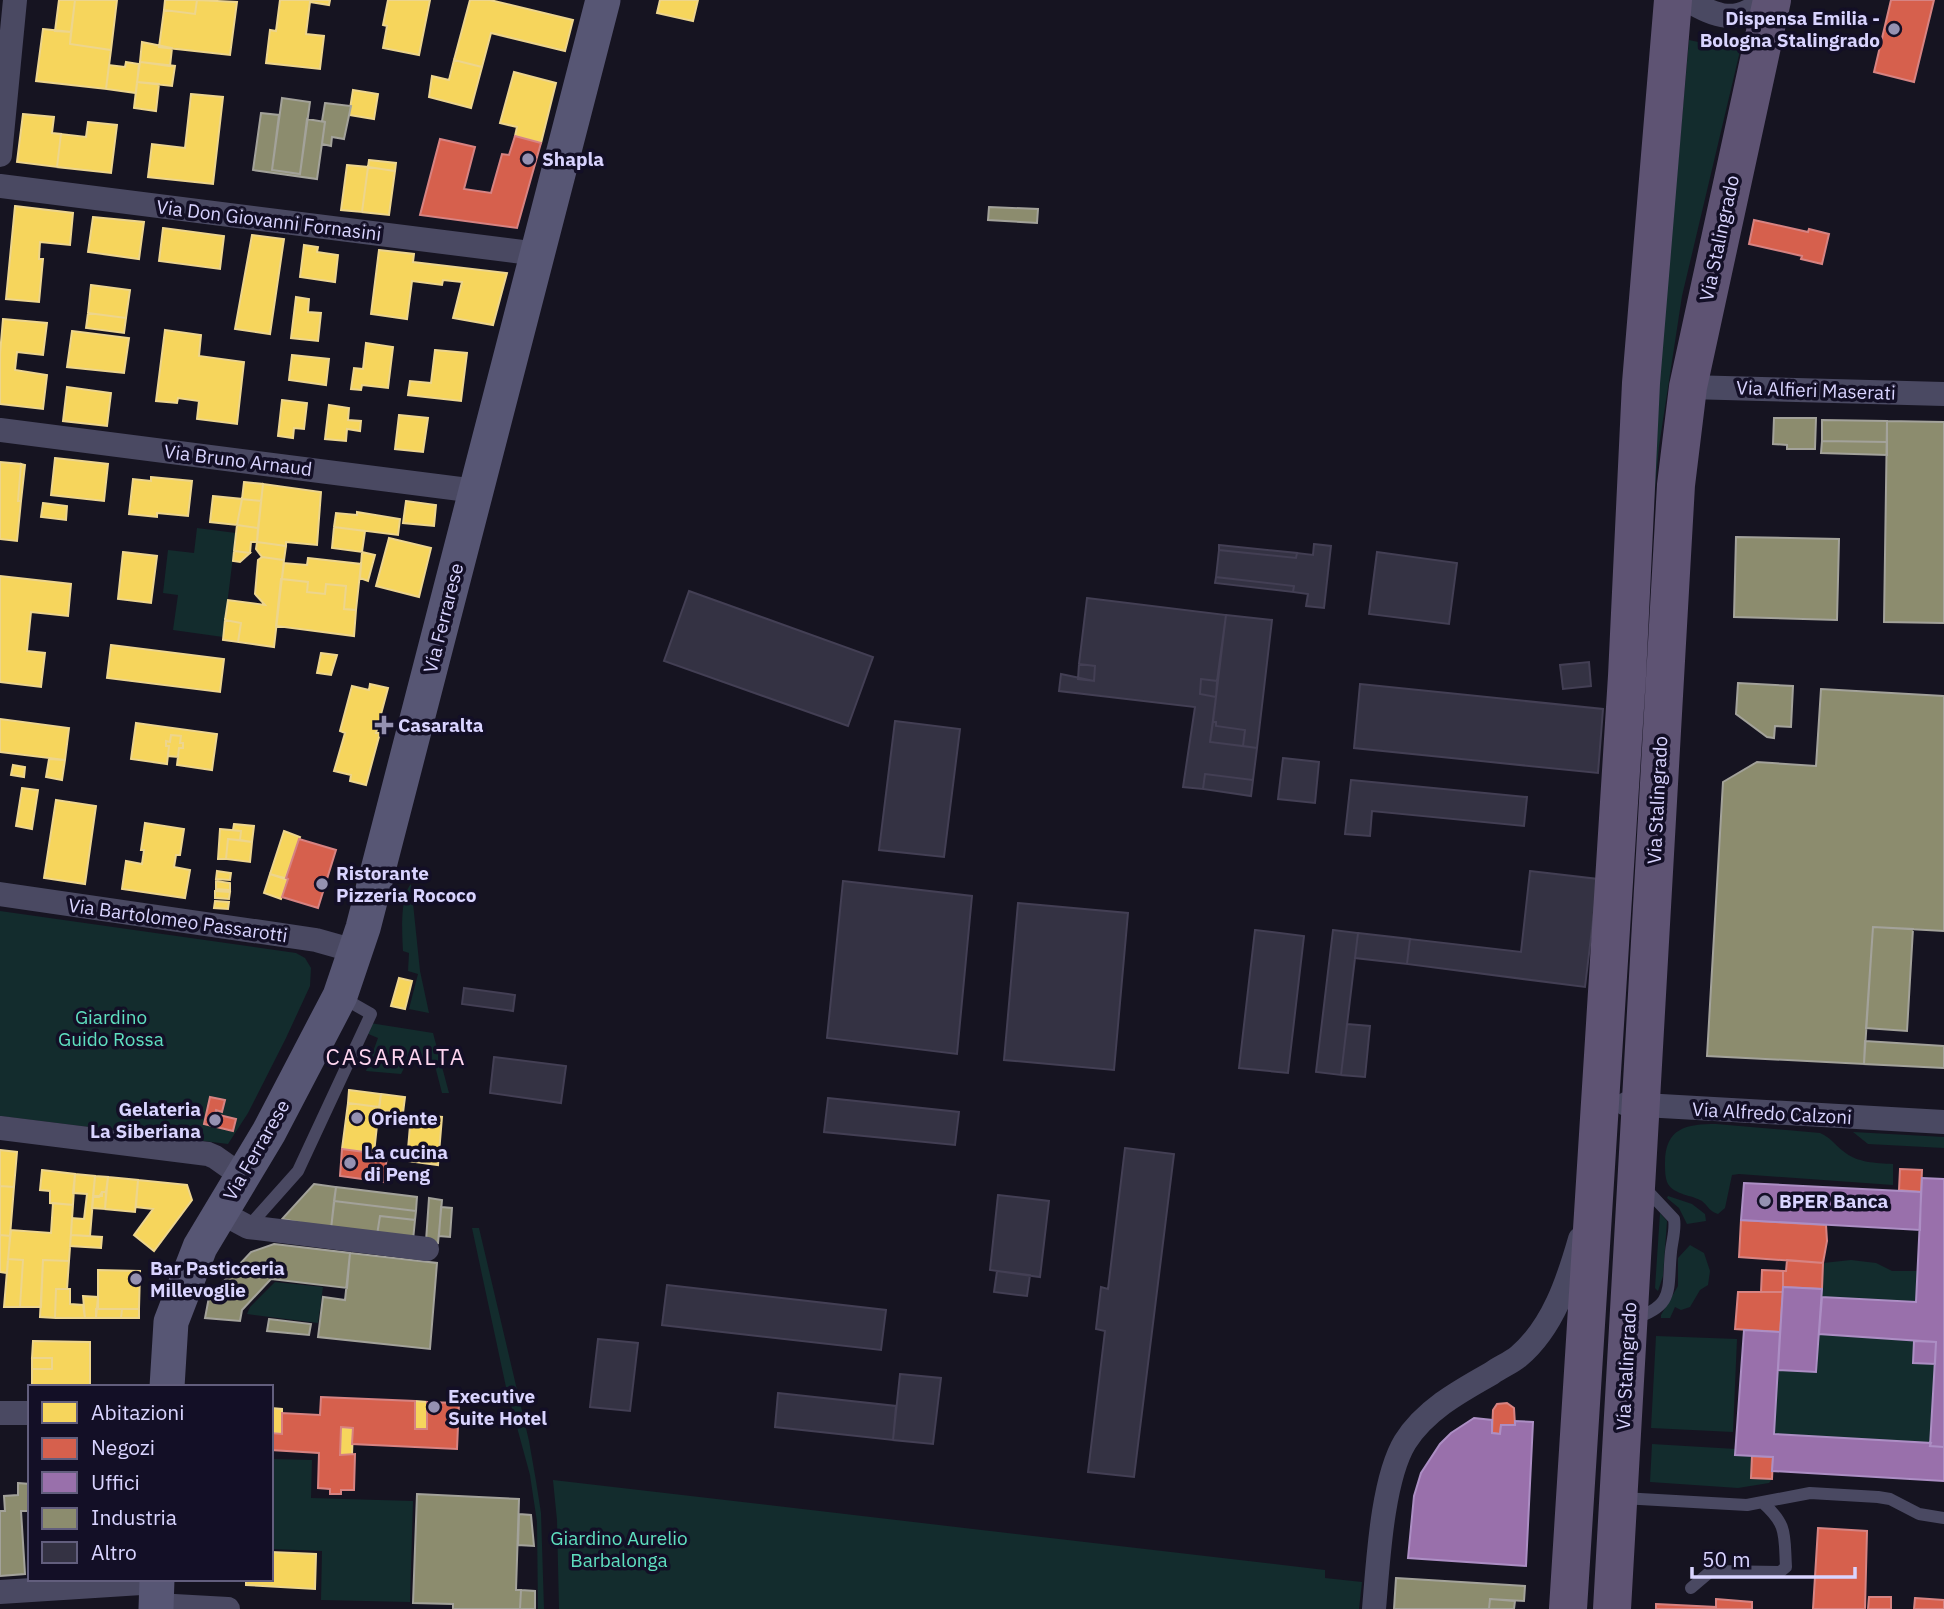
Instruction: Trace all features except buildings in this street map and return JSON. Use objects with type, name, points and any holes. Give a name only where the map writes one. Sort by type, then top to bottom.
[{"type":"main road","name":"Via Ferrarese","points":[[167,1385],[171,1322],[200,1247],[234,1220],[242,1176],[269,1132],[340,996],[355,951],[371,899],[603,0]]},
{"type":"main road","name":"Via Stalingrado","points":[[1568,1609],[1627,676],[1641,383],[1673,0]]},
{"type":"main road","name":"Via Stalingrado","points":[[1612,1609],[1676,485],[1688,387],[1772,0]]},
{"type":"street","points":[[0,155],[15,0]]},
{"type":"street","points":[[1687,0],[1709,13],[1728,17],[1748,11],[1765,0]]},
{"type":"street","name":"Via Don Giovanni Fornasini","points":[[0,187],[538,254]]},
{"type":"street","name":"Via Alfieri Maserati","points":[[1688,387],[1944,394]]},
{"type":"street","name":"Via Bruno Arnaud","points":[[0,430],[476,491]]},
{"type":"street","name":"Via Bartolomeo Passarotti","points":[[0,894],[316,940],[355,951]]},
{"type":"street","name":"Via Alfredo Calzoni","points":[[1601,1102],[1944,1122]]},
{"type":"street","points":[[0,1128],[208,1154],[242,1176]]},
{"type":"street","points":[[1374,1609],[1389,1483],[1400,1452],[1413,1430],[1451,1396],[1518,1357],[1540,1332],[1554,1311],[1572,1267],[1595,1188]]},
{"type":"street","name":"Via Ferrarese","points":[[234,1220],[427,1249]]},
{"type":"street","points":[[0,1413],[28,1413]]},
{"type":"street","points":[[0,1592],[157,1594],[228,1609]]},
{"type":"lane","points":[[234,1220],[298,1171],[371,1014],[340,996]]},
{"type":"lane","points":[[1618,1498],[1747,1505],[1810,1493],[1878,1497],[1890,1499],[1919,1514],[1944,1518]]},
{"type":"lane","points":[[1692,1588],[1711,1571],[1780,1572],[1786,1567],[1784,1530],[1777,1516],[1762,1502]]},
{"type":"green space","points":[[1689,40],[1740,51],[1682,296],[1659,446],[1649,555],[1646,515]]},
{"type":"green space","points":[[197,528],[236,533],[223,637],[173,630],[178,595],[163,593],[168,550],[194,553]]},
{"type":"green space","points":[[411,884],[420,971],[429,1013],[409,1009],[418,974],[408,971],[409,953],[403,951],[403,906]]},
{"type":"green space","name":"Giardino Guido Rossa","points":[[0,911],[296,953],[305,958],[311,968],[310,986],[248,1113],[228,1144],[0,1116]]},
{"type":"green space","points":[[370,1023],[433,1033],[449,1093],[442,1093],[434,1062],[408,1060],[401,1074],[366,1071],[378,1038],[366,1033]]},
{"type":"green space","points":[[1716,1124],[1820,1133],[1854,1158],[1893,1164],[1893,1185],[1732,1175],[1725,1208],[1718,1214],[1715,1213],[1702,1201],[1671,1188],[1666,1179],[1665,1163],[1669,1142],[1679,1130],[1695,1125]]},
{"type":"green space","points":[[1853,1132],[1944,1137],[1944,1148],[1868,1144]]},
{"type":"green space","points":[[1668,1196],[1692,1204],[1705,1214],[1706,1221],[1687,1224],[1679,1208]]},
{"type":"green space","points":[[1660,1213],[1667,1221],[1663,1276],[1658,1291],[1655,1288]]},
{"type":"green space","points":[[472,1228],[479,1228],[529,1441],[541,1513],[544,1609],[538,1609],[537,1522],[530,1475],[506,1387]]},
{"type":"green space","points":[[1690,1245],[1704,1253],[1710,1271],[1708,1285],[1700,1290],[1690,1307],[1681,1310],[1675,1307],[1670,1318],[1661,1318],[1678,1286],[1678,1258]]},
{"type":"green space","points":[[1851,1260],[1876,1263],[1892,1271],[1918,1271],[1916,1302],[1822,1297],[1823,1263]]},
{"type":"green space","points":[[275,1282],[323,1287],[318,1323],[247,1314],[250,1307]]},
{"type":"green space","points":[[1819,1334],[1914,1341],[1913,1362],[1935,1364],[1931,1443],[1774,1434],[1778,1370]]},
{"type":"green space","points":[[1656,1336],[1737,1339],[1733,1432],[1651,1428]]},
{"type":"green space","points":[[1652,1444],[1736,1449],[1752,1456],[1751,1478],[1772,1479],[1769,1483],[1738,1488],[1650,1482]]},
{"type":"green space","points":[[273,1459],[312,1460],[311,1498],[413,1501],[410,1602],[321,1600],[322,1551],[273,1549]]},
{"type":"green space","name":"Giardino Aurelio Barbalonga","points":[[553,1480],[1325,1570],[1325,1578],[1362,1582],[1359,1609],[559,1609],[557,1520]]},
{"type":"place","name":"Dispensa Emilia - Bologna Stalingrado","points":[[1894,29]]},
{"type":"place","name":"Shapla","points":[[528,159]]},
{"type":"place","name":"Casaralta","points":[[384,725]]},
{"type":"place","name":"Ristorante Pizzeria Rococo","points":[[322,884]]},
{"type":"place","name":"Oriente","points":[[357,1118]]},
{"type":"place","name":"Gelateria La Siberiana","points":[[215,1120]]},
{"type":"place","name":"La cucina di Peng","points":[[350,1163]]},
{"type":"place","name":"BPER Banca","points":[[1765,1201]]},
{"type":"place","name":"Bar Pasticceria Millevoglie","points":[[136,1279]]},
{"type":"place","name":"Executive Suite Hotel","points":[[434,1407]]},
{"type":"district","name":"CASARALTA","points":[[396,1056]]}]
